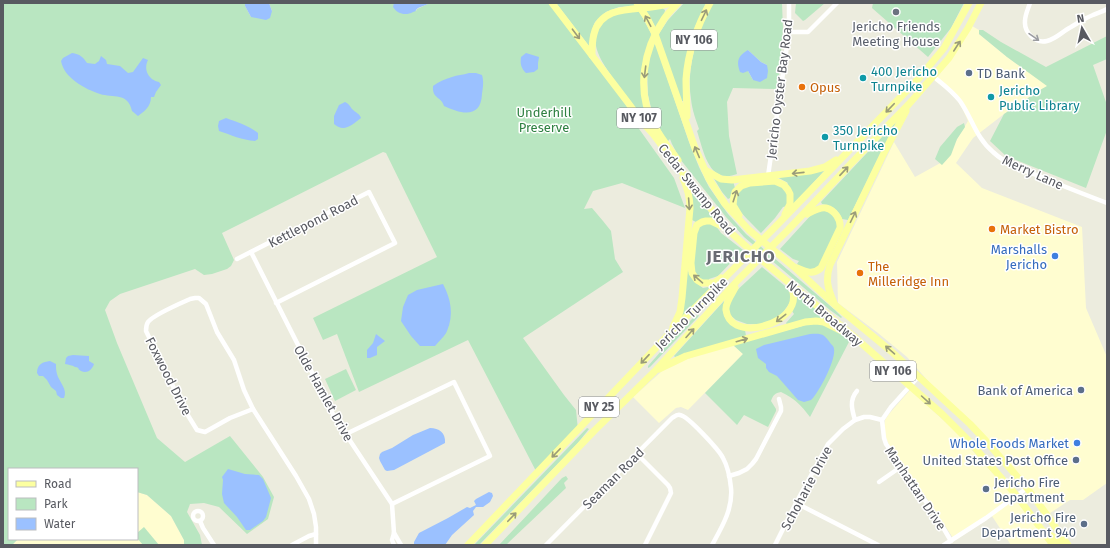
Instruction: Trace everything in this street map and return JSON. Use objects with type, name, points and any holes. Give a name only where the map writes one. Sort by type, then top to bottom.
[{"type":"main road","name":"Cedar Swamp Road","points":[[552,3],[643,124],[653,134],[728,230],[758,257]]},
{"type":"main road","points":[[592,56],[592,41],[594,32],[597,25],[603,18],[617,11],[638,6],[653,8],[670,3]]},
{"type":"main road","name":"NY 106","points":[[678,3],[664,18],[655,34],[647,56],[644,80],[646,105],[654,124],[684,169],[730,226],[758,257]]},
{"type":"main road","name":"NY 106","points":[[687,122],[686,79],[692,45],[697,29],[710,3]]},
{"type":"main road","name":"Jericho Turnpike","points":[[468,545],[671,332],[920,78],[944,48],[969,3]]},
{"type":"main road","name":"Jericho Turnpike","points":[[485,545],[654,372],[738,280],[802,216],[863,150],[910,104],[949,58],[965,34],[981,3]]},
{"type":"main road","name":"Cedar Swamp Road","points":[[638,6],[647,18],[655,34],[695,148],[709,179],[725,204],[749,230]]},
{"type":"main road","points":[[835,305],[828,287],[827,277],[830,264],[885,151],[910,104]]},
{"type":"main road","points":[[705,170],[721,179],[732,180],[810,171],[825,167],[846,153]]},
{"type":"main road","points":[[671,332],[680,312],[690,208],[686,184],[678,167]]},
{"type":"main road","points":[[749,230],[746,223],[733,205],[735,192],[741,186],[746,184],[774,181],[784,185],[791,198],[790,204],[781,221]]},
{"type":"main road","points":[[794,267],[812,273],[819,270],[824,263],[840,228],[838,217],[834,212],[826,208],[816,209],[802,216]]},
{"type":"main road","points":[[728,230],[711,221],[702,222],[697,225],[694,233],[691,268],[692,273],[697,280],[702,283],[714,283],[732,271]]},
{"type":"main road","name":"NY 106","points":[[749,230],[794,267],[835,305],[892,352],[970,424],[1027,488],[1068,545]]},
{"type":"main road","name":"North Broadway","points":[[758,257],[852,335],[942,414],[962,434],[1017,496],[1053,545]]},
{"type":"main road","points":[[738,280],[726,305],[726,312],[735,324],[748,328],[769,325],[776,322],[789,311],[793,304],[794,294],[791,284]]},
{"type":"main road","points":[[654,372],[686,356],[805,322],[824,322],[842,332],[852,335]]},
{"type":"main road","points":[[612,394],[622,404]]},
{"type":"main road","points":[[1044,531],[1057,539],[1061,545]]},
{"type":"street","name":"Jericho Oyster Bay Road","points":[[768,176],[789,32],[788,3]]},
{"type":"street","points":[[789,32],[808,32],[837,3]]},
{"type":"street","points":[[1030,3],[1025,21],[1026,28],[1028,33],[1034,39],[1040,41],[1046,41],[1054,38],[1081,21],[1107,10]]},
{"type":"street","name":"Merry Lane","points":[[926,70],[954,94],[966,111],[981,140],[1002,160],[1107,203]]},
{"type":"street","name":"Kettlepond Road","points":[[236,259],[369,192],[395,243],[276,303]]},
{"type":"street","name":"Olde Hamlet Drive","points":[[251,252],[335,418],[392,504],[394,533],[392,540],[394,545]]},
{"type":"street","name":"Foxwood Drive","points":[[253,409],[230,418],[205,432],[197,430],[184,409],[146,331],[149,320],[190,299],[199,298],[206,304],[217,332],[234,360],[244,390],[253,409],[309,498],[314,514],[316,545]]},
{"type":"street","points":[[856,391],[853,395],[851,405],[855,420],[870,417],[882,420],[891,407],[919,376]]},
{"type":"street","points":[[346,434],[454,382],[490,456],[392,504]]},
{"type":"street","points":[[712,545],[730,507],[731,489],[729,476],[747,468],[756,459],[781,411],[779,399]]},
{"type":"street","name":"Seaman Road","points":[[546,545],[672,418],[678,415],[682,415],[687,418],[716,448],[723,458],[729,476]]},
{"type":"street","name":"Schoharie Drive","points":[[775,545],[828,444],[843,429],[855,420]]},
{"type":"street","name":"Manhattan Drive","points":[[882,420],[886,444],[938,519],[951,541]]},
{"type":"street","points":[[637,454],[668,485],[671,492],[645,545]]},
{"type":"street","points":[[879,482],[902,466]]},
{"type":"street","points":[[944,545],[986,518],[1027,488]]},
{"type":"street","points":[[796,503],[878,545]]},
{"type":"street","points":[[200,521],[214,545]]},
{"type":"street","name":"Olde Hamlet Drive","points":[[394,533],[401,545]]},
{"type":"street","points":[[292,545],[316,534]]},
{"type":"shaded area","points":[[972,26],[979,30],[979,34],[1007,57],[1048,86],[1004,114],[973,138],[956,163],[982,188],[1082,227],[1086,308],[1107,357],[1107,483],[1083,500],[1070,500],[1047,515],[1027,488],[907,357],[838,303],[837,262],[894,142],[915,177],[944,161],[968,121],[954,95],[935,81]]},
{"type":"shaded area","points":[[732,343],[743,354],[688,410],[681,407],[676,408],[659,423],[633,397],[662,371],[671,365]]},
{"type":"shaded area","points":[[910,390],[953,429],[1013,496],[1049,545],[1011,545],[990,513],[953,538],[889,445],[886,438],[884,427],[885,420]]},
{"type":"shaded area","points":[[138,492],[147,495],[171,516],[184,540],[184,545],[12,545],[17,540],[138,540]]},
{"type":"green space","name":"Underhill Preserve","points":[[3,3],[245,3],[251,17],[272,11],[269,3],[394,3],[416,11],[417,9],[430,3],[549,3],[625,103],[637,126],[674,178],[685,208],[622,183],[593,191],[584,209],[592,208],[611,231],[615,259],[623,272],[523,338],[576,410],[578,430],[537,473],[468,340],[359,392],[337,334],[323,340],[313,318],[437,257],[386,153],[383,152],[222,233],[234,260],[231,266],[227,269],[204,275],[195,269],[120,294],[110,301],[105,310],[117,343],[157,438],[185,462],[230,436],[263,477],[274,497],[268,519],[247,534],[219,507],[204,503],[190,504],[187,512],[200,535],[202,545],[184,545],[184,540],[171,516],[147,495],[138,492],[138,468],[8,468],[8,540],[17,540],[12,545],[3,545]]},
{"type":"green space","points":[[556,3],[633,3],[636,6],[619,7],[606,12],[595,22],[590,36],[589,46]]},
{"type":"green space","points":[[684,3],[706,3],[695,27],[683,101],[681,101],[658,35],[668,20]]},
{"type":"green space","points":[[712,3],[782,3],[783,29],[778,87],[775,89],[733,88],[727,102],[729,136],[737,174],[729,176],[718,174],[709,165],[697,131],[699,129],[692,103],[690,75],[694,50]],"holes":[[[748,50],[761,62],[767,65],[753,80],[748,71]]]},
{"type":"green space","points":[[796,3],[825,3],[803,21],[795,13]]},
{"type":"green space","points":[[873,3],[964,3],[951,28],[928,57],[872,8]]},
{"type":"green space","points":[[662,8],[665,10],[664,16],[656,28],[646,11]]},
{"type":"green space","points":[[639,11],[652,35],[644,57],[644,109],[638,111],[602,62],[596,46],[596,38],[598,29],[612,14]]},
{"type":"green space","points":[[979,30],[983,30],[1001,42],[1046,67],[1107,36],[1107,59],[1093,65],[1107,105],[1107,130],[1086,188],[1006,156],[990,141],[1004,114],[1047,86],[1007,57],[979,34]]},
{"type":"green space","points":[[654,44],[656,45],[689,142],[709,187],[728,214],[746,234],[835,310],[842,317],[841,318],[744,237],[726,217],[680,159],[670,139],[667,142],[653,116],[648,95],[647,73]]},
{"type":"green space","points":[[896,122],[848,220],[842,219],[834,208],[822,204],[821,202]]},
{"type":"green space","points":[[964,123],[965,127],[957,139],[951,155],[942,165],[935,159],[940,147],[957,127]]},
{"type":"green space","points":[[825,170],[793,205],[788,183],[777,177]]},
{"type":"green space","points":[[713,177],[733,181],[735,188],[730,198],[728,199],[722,192]]},
{"type":"green space","points":[[775,183],[781,185],[788,195],[787,206],[783,207],[761,233],[736,206],[738,192],[746,186]]},
{"type":"green space","points":[[692,192],[714,218],[713,219],[696,222],[692,220]]},
{"type":"green space","points":[[824,210],[832,213],[836,219],[838,227],[820,265],[814,270],[802,268],[797,264],[799,261],[793,259],[780,249],[812,214]]},
{"type":"green space","points":[[707,222],[716,226],[721,233],[743,250],[718,276],[709,280],[702,279],[697,275],[694,262],[697,231],[699,226]]},
{"type":"green space","points":[[762,267],[785,286],[790,293],[791,301],[782,314],[771,321],[760,324],[747,324],[736,320],[730,315],[728,307],[733,294]]},
{"type":"green space","points":[[687,268],[691,277],[695,281],[703,288],[708,287],[710,289],[680,321]]},
{"type":"green space","points":[[798,294],[831,321],[787,325],[786,323],[794,314],[792,311],[796,296]]},
{"type":"green space","points":[[724,301],[725,317],[735,326],[745,330],[746,336],[675,357],[674,356]]},
{"type":"green space","points":[[699,315],[648,368],[648,366],[670,341],[695,316]]},
{"type":"green space","points":[[815,323],[833,328],[850,340],[810,417],[797,402],[781,392],[774,395],[771,401],[776,411],[768,427],[744,415],[737,425],[705,393],[743,354],[733,345]]},
{"type":"green space","points":[[346,369],[356,390],[335,401],[325,379]]},
{"type":"green space","points":[[587,428],[589,429],[577,444],[479,545],[474,545]]},
{"type":"green space","points":[[566,476],[568,479],[564,483],[566,488],[506,545],[499,545],[562,478]]},
{"type":"green space","points":[[144,527],[159,545],[143,545],[138,539],[138,532]]},
{"type":"water","points":[[245,3],[269,3],[272,11],[270,18],[266,20],[251,17]]},
{"type":"water","points":[[394,3],[430,3],[418,8],[416,11],[405,14],[399,13],[393,7]]},
{"type":"water","points":[[748,50],[761,62],[767,65],[767,78],[760,82],[753,80],[748,71],[743,73],[740,72],[738,65],[739,59],[742,54]]},
{"type":"water","points":[[72,53],[81,56],[87,63],[95,64],[99,61],[101,56],[106,60],[107,64],[120,66],[128,73],[133,72],[143,58],[148,60],[146,67],[150,77],[159,82],[161,85],[154,97],[151,97],[147,108],[138,116],[132,111],[130,105],[124,98],[94,92],[71,78],[66,73],[61,61],[63,58]]},
{"type":"water","points":[[526,53],[539,57],[538,69],[534,72],[526,73],[522,68],[521,57]]},
{"type":"water","points":[[469,73],[482,75],[483,89],[481,102],[478,108],[474,111],[463,112],[444,106],[441,100],[435,95],[433,86],[447,79]]},
{"type":"water","points":[[345,102],[361,118],[348,127],[341,128],[334,124],[334,116],[339,105]]},
{"type":"water","points":[[226,118],[243,124],[258,133],[258,139],[255,141],[246,140],[219,131],[219,121]]},
{"type":"water","points":[[443,284],[451,307],[447,331],[435,346],[420,346],[401,321],[403,307],[408,295],[417,290]]},
{"type":"water","points":[[376,334],[385,341],[377,347],[377,355],[367,358],[367,350],[373,343]]},
{"type":"water","points":[[810,334],[820,334],[824,336],[834,347],[834,354],[827,375],[820,389],[811,400],[804,402],[798,400],[777,376],[769,372],[766,368],[766,364],[758,358],[756,349],[764,345]]},
{"type":"water","points":[[73,355],[89,356],[89,361],[94,364],[92,368],[87,372],[83,372],[72,365],[65,364],[66,358]]},
{"type":"water","points":[[50,361],[56,364],[57,374],[65,392],[64,398],[57,395],[56,391],[51,387],[47,380],[43,376],[39,376],[37,373],[38,367],[41,364]]},
{"type":"water","points":[[430,428],[439,430],[443,434],[445,443],[394,470],[385,470],[379,458],[382,452],[392,448],[413,435]]},
{"type":"water","points":[[228,469],[245,474],[259,475],[263,479],[271,498],[266,517],[263,521],[250,530],[246,530],[237,517],[224,503],[222,494],[222,477]]},
{"type":"water","points":[[489,492],[492,493],[493,496],[490,502],[483,507],[476,507],[473,511],[474,515],[452,535],[445,545],[414,545],[419,533],[467,507],[470,508],[476,505],[474,501],[476,499]]},
{"type":"place","name":"Jericho Friends Meeting House","points":[[896,12]]},
{"type":"place","name":"TD Bank","points":[[969,73]]},
{"type":"place","name":"400 Jericho Turnpike","points":[[863,78]]},
{"type":"place","name":"Opus","points":[[802,87]]},
{"type":"place","name":"Jericho Public Library","points":[[991,97]]},
{"type":"place","name":"350 Jericho Turnpike","points":[[825,137]]},
{"type":"place","name":"Market Bistro","points":[[992,229]]},
{"type":"place","name":"Marshalls Jericho","points":[[1055,256]]},
{"type":"place","name":"The Milleridge Inn","points":[[860,273]]},
{"type":"place","name":"Bank of America","points":[[1081,390]]},
{"type":"place","name":"Whole Foods Market","points":[[1077,443]]},
{"type":"place","name":"United States Post Office","points":[[1076,460]]},
{"type":"place","name":"Jericho Fire Department","points":[[986,489]]},
{"type":"place","name":"Jericho Fire Department 940","points":[[1084,524]]},
{"type":"district","name":"JERICHO","points":[[741,256]]}]
